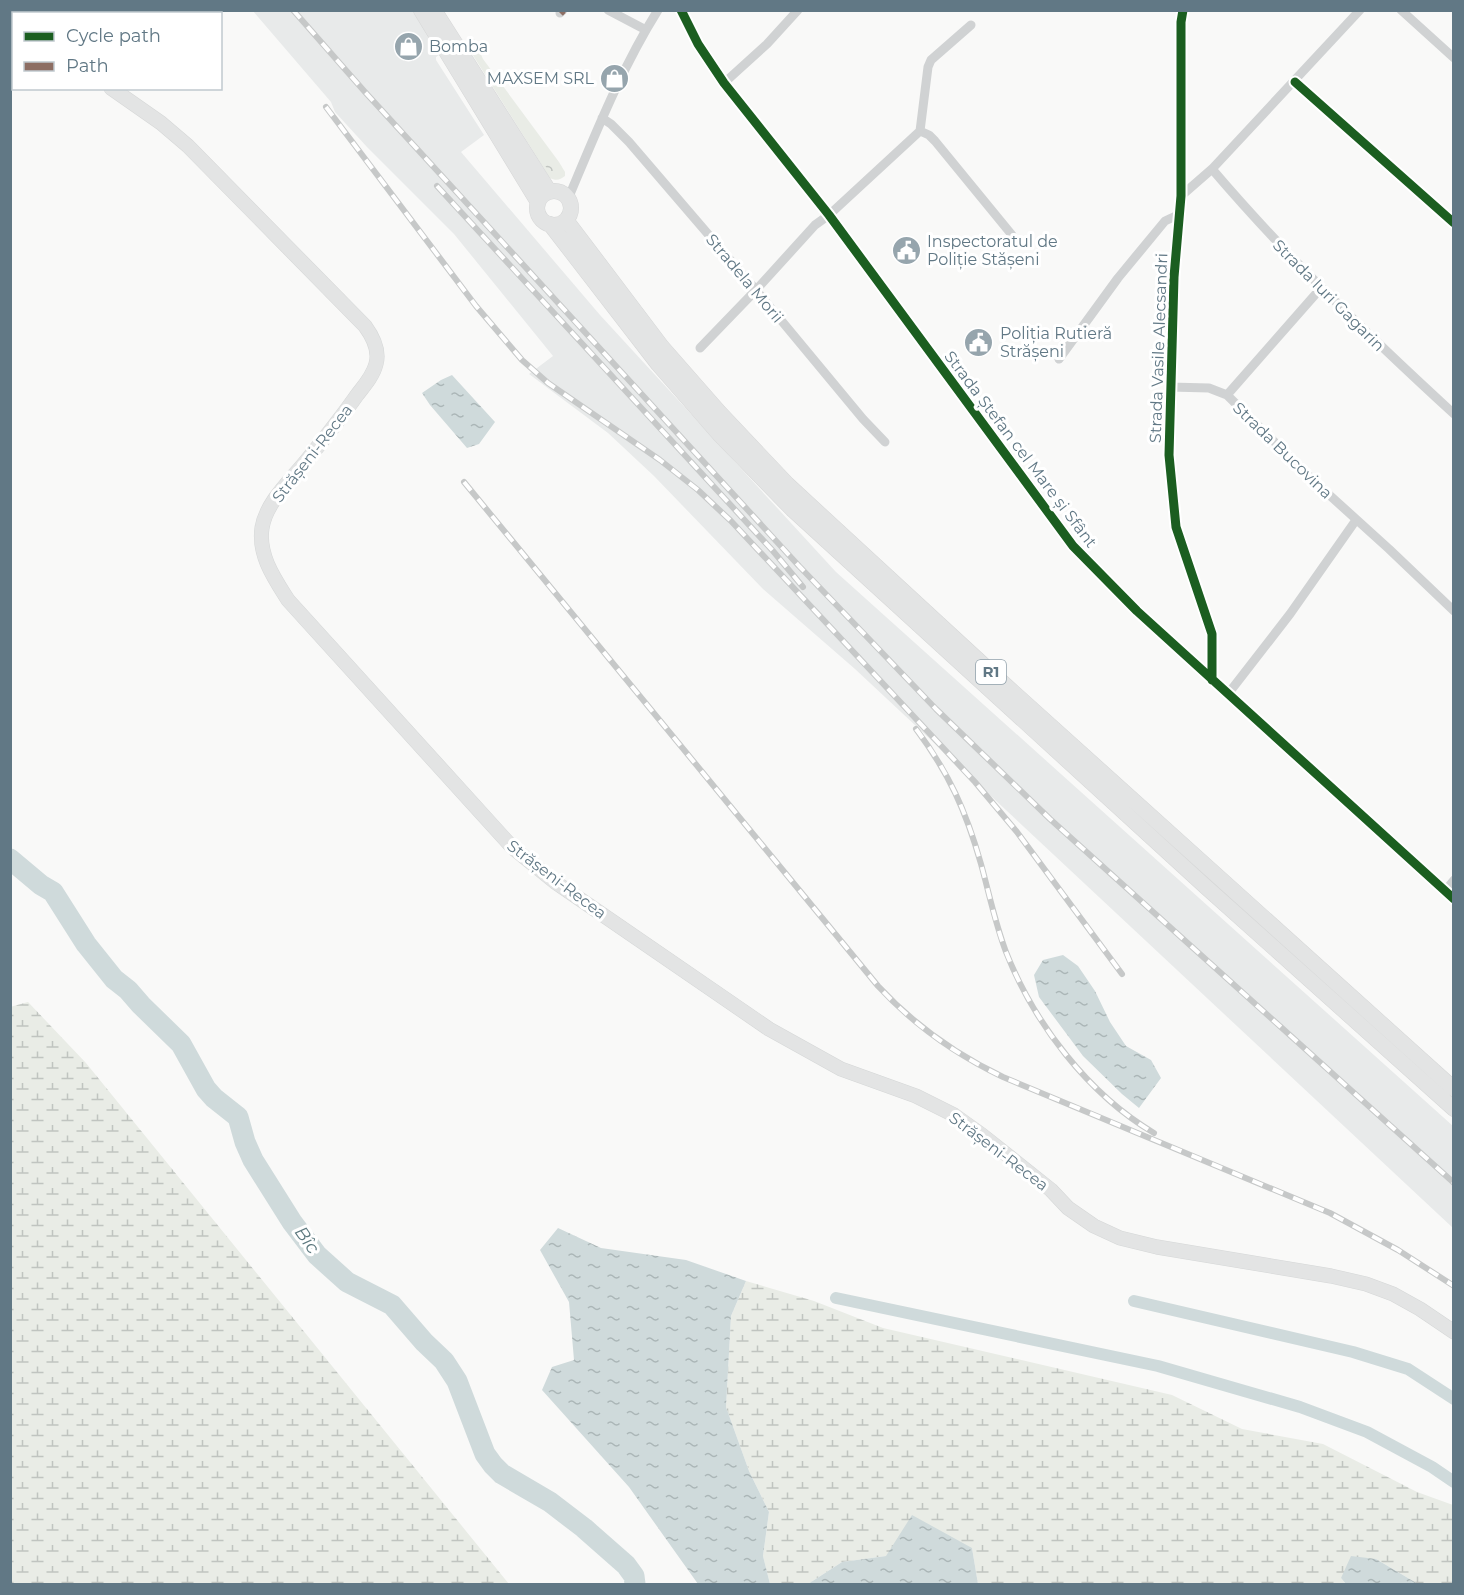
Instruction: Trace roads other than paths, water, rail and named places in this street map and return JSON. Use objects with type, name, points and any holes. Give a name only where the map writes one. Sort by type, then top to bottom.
[{"type":"highway","points":[[421,10],[538,202]]},
{"type":"highway","points":[[434,10],[549,191]]},
{"type":"highway","points":[[549,191],[560,192],[568,199],[571,210],[566,220],[561,223],[550,224],[541,218],[537,208],[538,202],[549,191]]},
{"type":"highway","name":"R1","points":[[566,220],[662,346],[719,412],[787,484],[1029,707],[1454,1089]]},
{"type":"highway","name":"R1","points":[[550,224],[658,364],[720,435],[792,509],[1454,1109]]},
{"type":"main road","name":"Strășeni-Recea","points":[[114,90],[161,123],[188,146],[366,326],[374,338],[377,364],[370,378],[342,417],[269,507],[262,528],[263,551],[269,569],[288,600],[512,848],[555,882],[769,1029],[841,1069],[916,1096],[954,1115],[1051,1190],[1068,1208],[1094,1226],[1120,1238],[1157,1247],[1366,1284],[1393,1294],[1454,1332]]},
{"type":"street","points":[[608,10],[646,30]]},
{"type":"street","points":[[568,199],[602,118],[658,10]]},
{"type":"street","name":"Strada Ștefan cel Mare și Sfânt","points":[[681,10],[698,44],[724,83],[829,215],[1073,546],[1137,611],[1449,895]]},
{"type":"street","points":[[724,83],[767,44],[798,10]]},
{"type":"street","name":"Strada Vasile Alecsandri","points":[[1183,10],[1181,22],[1181,196],[1174,277],[1169,455],[1176,527],[1212,634],[1212,680]]},
{"type":"street","points":[[1181,196],[1212,170],[1360,10]]},
{"type":"street","points":[[1401,10],[1454,58]]},
{"type":"street","points":[[700,348],[814,225],[829,215],[920,131],[928,67],[931,60],[971,25]]},
{"type":"street","points":[[1295,82],[1454,223]]},
{"type":"street","name":"Stradela Morii","points":[[602,118],[629,142],[863,419],[885,442]]},
{"type":"street","points":[[920,131],[935,141],[1012,236]]},
{"type":"street","name":"Strada Iuri Gagarin","points":[[1212,170],[1258,224],[1321,288],[1389,355],[1454,414]]},
{"type":"street","points":[[1059,359],[1118,278],[1165,220],[1180,214]]},
{"type":"street","points":[[1227,395],[1321,288]]},
{"type":"street","name":"Strada Bucovina","points":[[1170,387],[1209,388],[1227,395],[1315,482],[1454,611]]},
{"type":"street","points":[[1228,694],[1290,614],[1356,519]]},
{"type":"street","points":[[1449,895],[1454,880]]},
{"type":"water","points":[[452,375],[495,422],[479,444],[467,448],[422,393]]},
{"type":"water","points":[[1063,955],[1078,966],[1126,1046],[1151,1060],[1161,1078],[1139,1108],[1083,1056],[1039,997],[1034,975],[1043,960]]},
{"type":"water","points":[[558,1228],[601,1248],[686,1260],[746,1281],[731,1316],[726,1407],[749,1471],[769,1512],[763,1556],[770,1584],[698,1584],[629,1487],[542,1390],[552,1367],[574,1360],[569,1302],[540,1250]]},
{"type":"water","points":[[912,1515],[972,1548],[978,1584],[808,1584],[842,1562],[886,1556]]},
{"type":"water","points":[[1351,1556],[1376,1559],[1418,1584],[1346,1584],[1341,1578]]},
{"type":"waterway","name":"Bîc","points":[[10,859],[53,892],[86,944],[114,979],[128,990],[181,1044],[206,1089],[238,1117],[253,1160],[292,1222],[317,1255],[347,1282],[392,1305],[444,1361],[457,1381],[485,1454],[493,1465],[502,1474],[550,1502],[584,1528],[626,1565],[634,1576],[635,1584]]},
{"type":"waterway","points":[[836,1298],[1158,1366],[1300,1407],[1367,1432],[1432,1467],[1454,1482]]},
{"type":"waterway","points":[[1134,1301],[1353,1352],[1408,1369],[1454,1399]]},
{"type":"railway","points":[[293,10],[365,92],[799,566],[936,709],[1050,819],[1454,1183]]},
{"type":"railway","points":[[326,107],[476,306],[522,360],[548,383],[660,460],[698,490],[731,521],[975,782],[1017,832],[1122,974]]},
{"type":"railway","points":[[437,186],[773,551],[803,587]]},
{"type":"railway","points":[[464,482],[878,986],[921,1026],[968,1059],[1003,1077],[1330,1213],[1398,1250],[1454,1286]]},
{"type":"railway","points":[[916,729],[938,761],[963,810],[981,864],[1002,941],[1032,1005],[1048,1030],[1086,1077],[1130,1117],[1154,1133]]},
{"type":"place","name":"Bomba","points":[[408,46]]},
{"type":"place","name":"MAXSEM SRL","points":[[615,78]]},
{"type":"place","name":"Inspectoratul de Poliție Stășeni","points":[[906,250]]},
{"type":"place","name":"Poliția Rutieră Strășeni","points":[[979,342]]}]
